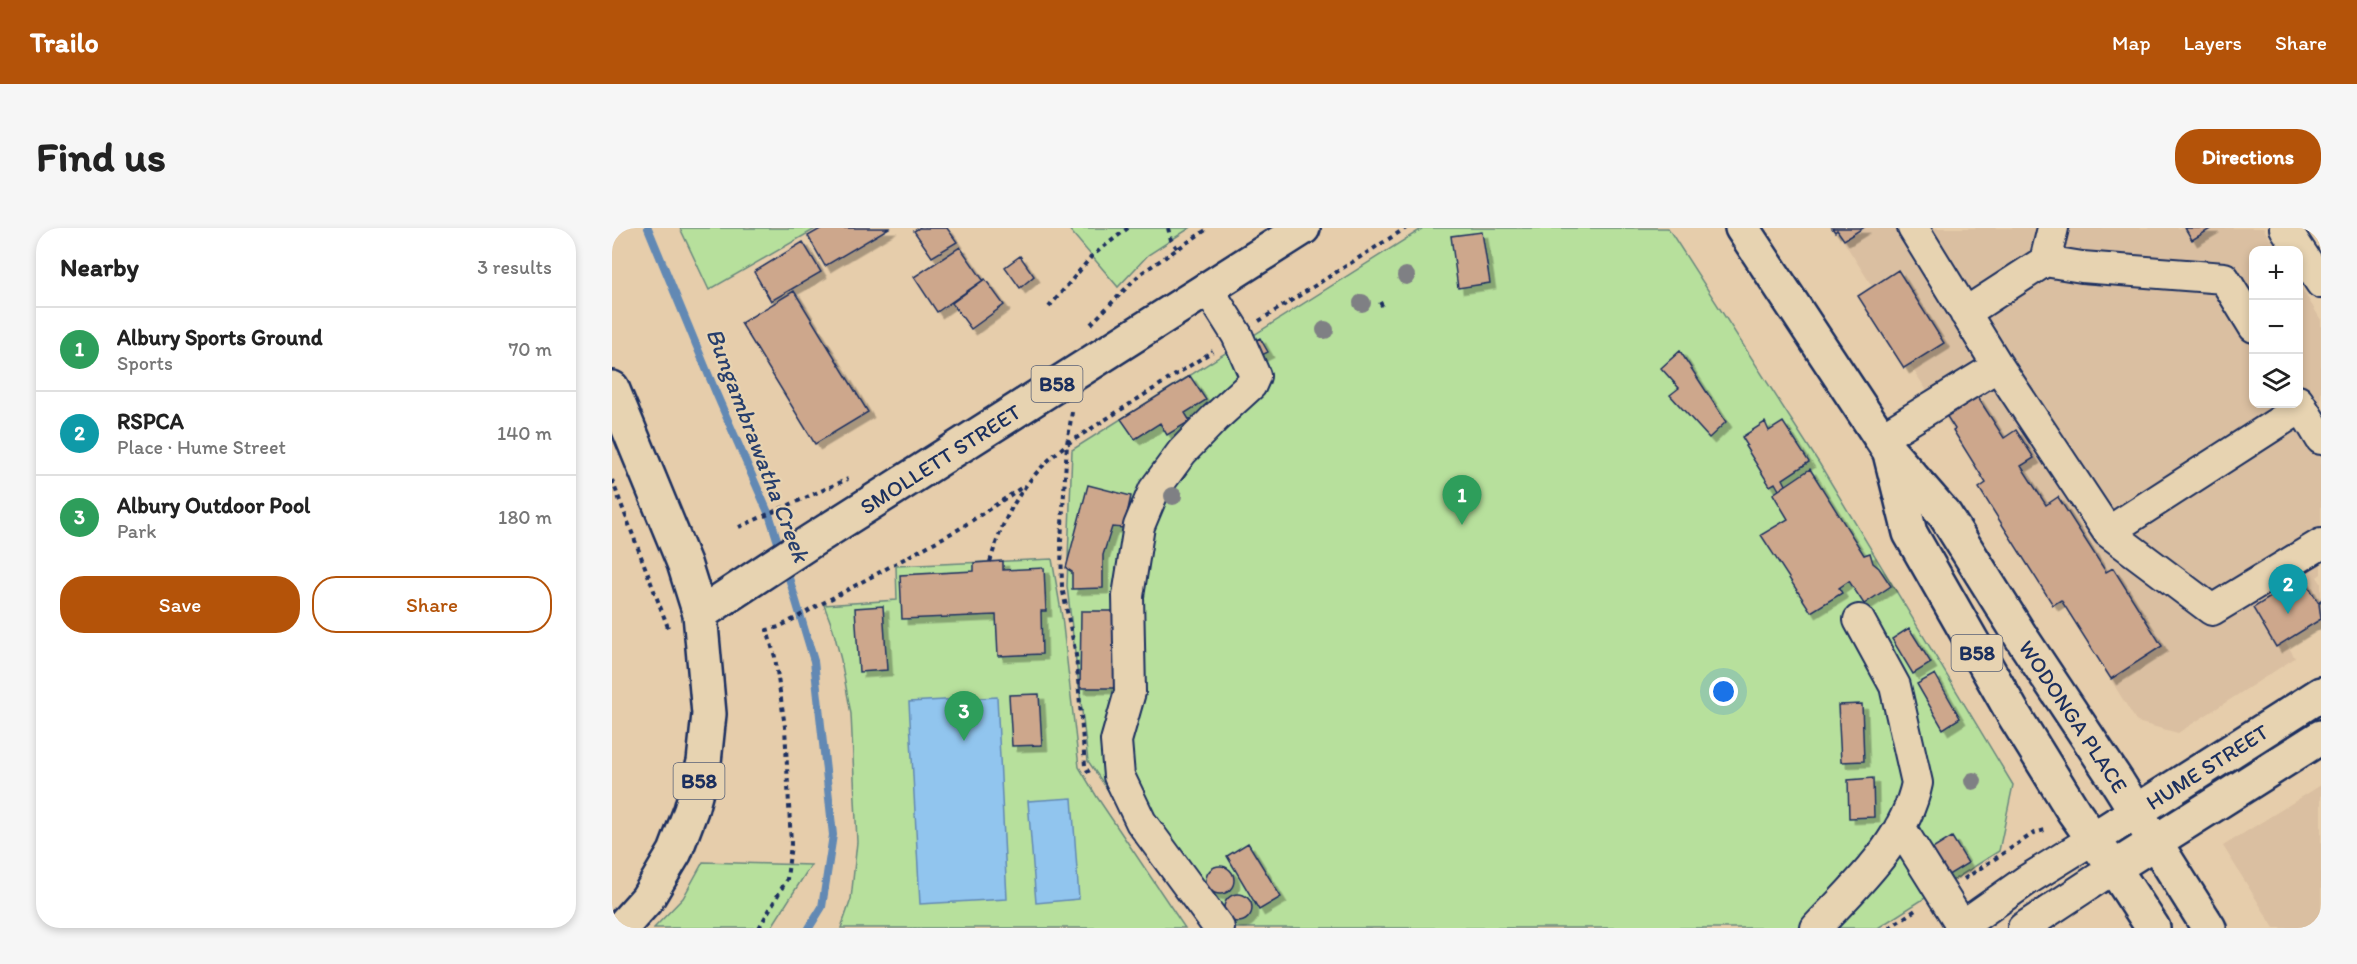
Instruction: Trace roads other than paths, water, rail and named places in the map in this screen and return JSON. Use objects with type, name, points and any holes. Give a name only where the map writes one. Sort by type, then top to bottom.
[{"type":"main road","name":"SMOLLETT STREET","points":[[700,614],[1303,228]]},
{"type":"main road","name":"WODONGA PLACE","points":[[1742,228],[1885,445],[1945,515],[2209,928]]},
{"type":"main road","points":[[612,388],[684,563],[700,614]]},
{"type":"main road","name":"WODONGA PLACE","points":[[1885,445],[1910,533],[2008,706],[2153,928]]},
{"type":"main road","name":"B58","points":[[621,928],[647,899],[675,852],[692,810],[701,771],[709,714],[700,614]]},
{"type":"main road","name":"HUME STREET","points":[[2093,839],[2321,694]]},
{"type":"main road","name":"HUME STREET","points":[[2114,868],[2321,737]]},
{"type":"street","points":[[1913,228],[1998,366],[2108,532],[2212,610],[2321,544]]},
{"type":"street","points":[[2045,261],[2053,228]]},
{"type":"street","points":[[2285,228],[2321,283]]},
{"type":"street","points":[[1965,313],[2045,261],[2082,267],[2224,278],[2249,320]]},
{"type":"street","points":[[1208,289],[1237,335],[1255,376],[1251,385],[1215,417],[1182,452],[1154,490],[1139,526],[1128,596],[1130,692],[1116,741],[1119,776],[1141,822],[1219,928]]},
{"type":"street","points":[[1885,445],[1998,366]]},
{"type":"street","points":[[2108,532],[2294,408]]},
{"type":"street","points":[[2302,408],[2321,439]]},
{"type":"street","points":[[1816,928],[1876,862],[1900,827],[1914,796],[1917,783],[1895,686],[1859,620]]},
{"type":"street","points":[[1900,827],[1960,927],[1994,918],[2027,880],[2093,839]]},
{"type":"street","points":[[2023,928],[2114,868]]},
{"type":"water","points":[[997,697],[1007,899],[920,904],[909,702]]},
{"type":"water","points":[[1072,798],[1079,899],[1036,903],[1028,801]]},
{"type":"waterway","name":"Bungambrawatha Creek","points":[[648,228],[770,517],[781,552]]},
{"type":"waterway","name":"Bungambrawatha Creek","points":[[786,568],[814,661],[833,835],[822,907],[809,928]]},
{"type":"place","name":"Albury Sports Ground","points":[[1462,525]]},
{"type":"place","name":"RSPCA","points":[[2288,614]]},
{"type":"place","name":"Albury Outdoor Pool","points":[[964,741]]}]
